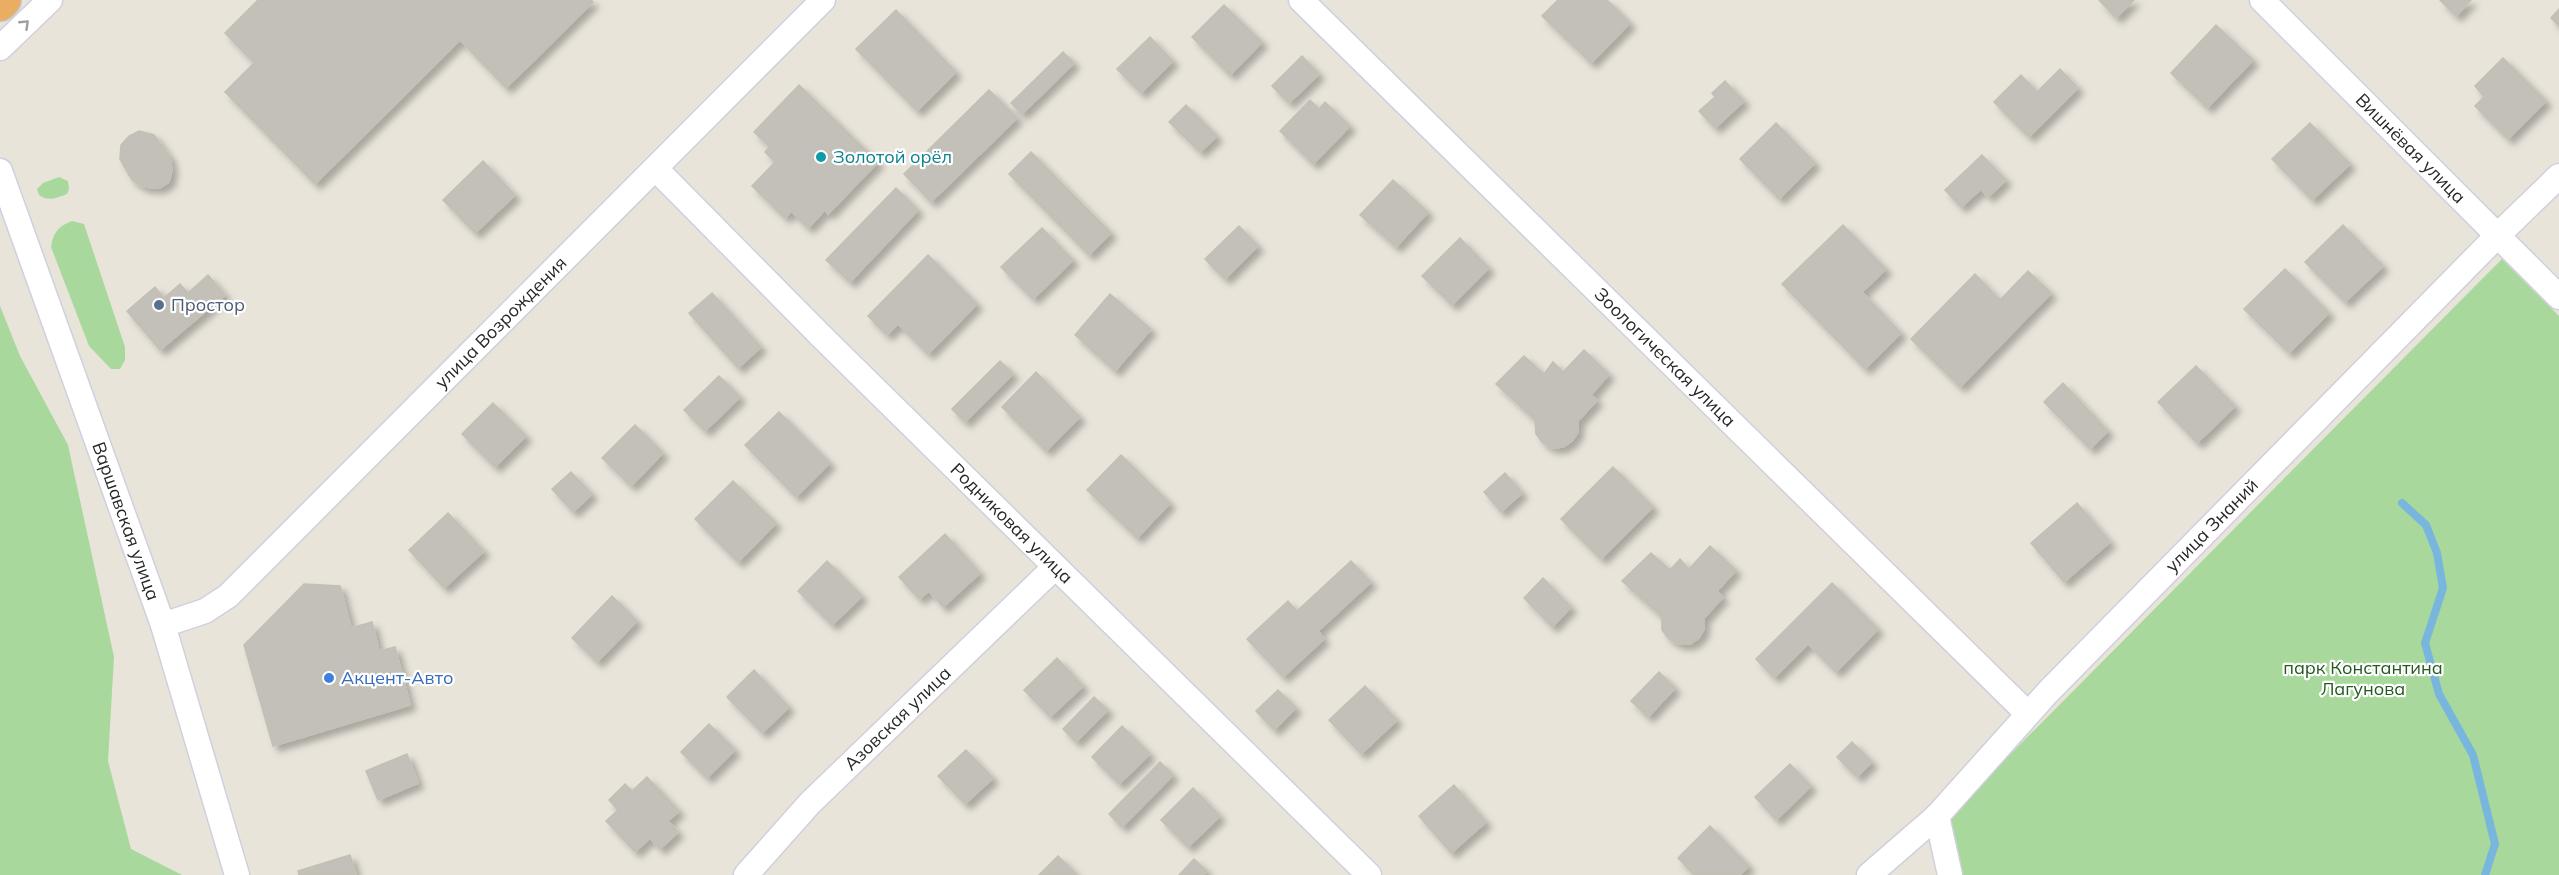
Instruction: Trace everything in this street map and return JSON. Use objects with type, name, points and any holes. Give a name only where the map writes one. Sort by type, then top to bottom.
[{"type":"highway","points":[[0,4],[4,0]]},
{"type":"street","points":[[0,48],[50,0]]},
{"type":"street","name":"улица Возрождения","points":[[163,625],[205,611],[228,596],[823,0]]},
{"type":"street","name":"Зоологическая улица","points":[[1302,0],[2028,714]]},
{"type":"street","name":"Вишнёвая улица","points":[[2262,0],[2559,297]]},
{"type":"street","name":"Родниковая улица","points":[[656,169],[1055,567],[1369,875]]},
{"type":"street","name":"Варшавская улица","points":[[0,171],[163,625],[237,875]]},
{"type":"street","name":"улица Знаний","points":[[1869,875],[1937,816],[2028,714],[2498,235],[2559,176]]},
{"type":"street","name":"Азовская улица","points":[[746,875],[818,795],[1055,567]]},
{"type":"street","points":[[1937,816],[1950,875]]},
{"type":"green space","points":[[59,177],[68,181],[67,194],[49,199],[39,195],[37,189],[43,183]]},
{"type":"green space","points":[[72,221],[84,224],[125,347],[125,360],[120,369],[111,369],[89,346],[51,247],[57,231]]},
{"type":"green space","name":"парк Константина Лагунова","points":[[2502,259],[2559,316],[2559,875],[1959,875],[1947,818]]},
{"type":"green space","points":[[0,306],[20,356],[68,445],[114,657],[108,761],[131,849],[182,875],[0,875]]},
{"type":"building","points":[[258,0],[591,0],[593,2],[506,88],[460,40],[315,184],[225,92],[254,63],[225,33]]},
{"type":"building","points":[[1558,0],[1607,0],[1630,23],[1591,63],[1542,16]]},
{"type":"building","points":[[2099,0],[2134,0],[2116,18]]},
{"type":"building","points":[[2440,0],[2471,0],[2456,16]]},
{"type":"building","points":[[1224,5],[1262,42],[1230,75],[1192,37]]},
{"type":"building","points":[[2559,9],[2559,26],[2551,18]]},
{"type":"building","points":[[896,10],[956,72],[917,111],[856,49]]},
{"type":"building","points":[[2216,25],[2253,60],[2207,108],[2171,73]]},
{"type":"building","points":[[1150,37],[1173,61],[1141,93],[1117,69]]},
{"type":"building","points":[[1063,52],[1074,63],[1022,114],[1011,103]]},
{"type":"building","points":[[1302,56],[1319,74],[1289,103],[1272,86]]},
{"type":"building","points":[[2503,58],[2546,101],[2508,139],[2475,106],[2484,97],[2475,86]]},
{"type":"building","points":[[2060,69],[2078,88],[2029,137],[1994,102],[2021,75],[2037,92]]},
{"type":"building","points":[[1725,81],[1744,101],[1715,128],[1699,111],[1715,97],[1712,93]]},
{"type":"building","name":"Золотой орёл","points":[[799,85],[878,162],[828,214],[825,210],[808,228],[791,211],[785,218],[752,186],[775,162],[765,152],[770,147],[754,132]]},
{"type":"building","points":[[989,90],[1017,118],[931,202],[904,174]]},
{"type":"building","points":[[1310,100],[1319,109],[1325,102],[1350,126],[1313,164],[1280,131]]},
{"type":"building","points":[[1186,105],[1217,136],[1200,152],[1169,122]]},
{"type":"building","points":[[1776,123],[1815,163],[1779,199],[1740,159]]},
{"type":"building","points":[[2310,123],[2350,164],[2312,200],[2272,159]]},
{"type":"building","points":[[139,131],[154,135],[170,157],[172,170],[169,182],[159,188],[144,187],[132,180],[120,159],[121,145],[129,136]]},
{"type":"building","points":[[1031,152],[1111,233],[1089,255],[1009,174]]},
{"type":"building","points":[[1982,155],[2006,180],[1988,197],[1981,189],[1961,207],[1945,190]]},
{"type":"building","points":[[483,161],[515,195],[475,233],[443,200]]},
{"type":"building","points":[[1393,180],[1428,212],[1396,247],[1360,215]]},
{"type":"building","points":[[896,188],[918,210],[850,282],[826,260]]},
{"type":"building","points":[[1843,225],[1886,269],[1862,292],[1901,333],[1865,369],[1782,284]]},
{"type":"building","points":[[2343,225],[2383,266],[2345,302],[2305,262]]},
{"type":"building","points":[[1239,226],[1258,246],[1225,279],[1205,259]]},
{"type":"building","points":[[1042,228],[1073,260],[1033,299],[1001,267]]},
{"type":"building","points":[[1460,238],[1489,268],[1452,305],[1422,276]]},
{"type":"building","points":[[928,255],[977,304],[928,354],[898,324],[887,335],[868,316]]},
{"type":"building","points":[[2285,269],[2329,313],[2289,353],[2244,309]]},
{"type":"building","points":[[2028,271],[2051,293],[1960,387],[1911,339],[1975,274],[2000,300]]},
{"type":"building","points":[[208,275],[225,295],[160,350],[127,311],[155,287],[164,298],[180,284],[188,293]]},
{"type":"building","points":[[712,293],[761,347],[738,368],[689,313]]},
{"type":"building","points":[[1110,294],[1151,329],[1115,371],[1075,335]]},
{"type":"building","points":[[1584,350],[1609,374],[1591,395],[1597,400],[1578,421],[1578,432],[1572,441],[1563,447],[1552,448],[1543,443],[1536,434],[1535,420],[1496,384],[1524,356],[1544,374],[1553,362],[1563,372]]},
{"type":"building","points":[[1000,361],[1013,374],[965,422],[952,409]]},
{"type":"building","points":[[2196,366],[2235,406],[2197,443],[2158,402]]},
{"type":"building","points":[[1036,372],[1080,417],[1046,451],[1002,407]]},
{"type":"building","points":[[719,376],[740,397],[705,431],[684,410]]},
{"type":"building","points":[[2063,383],[2108,431],[2090,449],[2044,402]]},
{"type":"building","points":[[493,403],[526,436],[495,467],[462,434]]},
{"type":"building","points":[[779,412],[830,463],[796,497],[745,445]]},
{"type":"building","points":[[635,425],[663,453],[631,486],[602,458]]},
{"type":"building","points":[[1121,455],[1170,503],[1137,538],[1087,490]]},
{"type":"building","points":[[1613,467],[1653,507],[1601,559],[1561,519]]},
{"type":"building","points":[[571,472],[592,494],[573,512],[552,489]]},
{"type":"building","points":[[1505,473],[1522,493],[1501,512],[1484,492]]},
{"type":"building","points":[[733,481],[776,523],[738,562],[695,519]]},
{"type":"building","points":[[2077,503],[2110,542],[2064,582],[2031,543]]},
{"type":"building","points":[[448,513],[484,551],[444,588],[409,550]]},
{"type":"building","points":[[945,534],[980,573],[943,607],[929,591],[919,599],[899,577]]},
{"type":"building","points":[[1710,546],[1736,570],[1717,591],[1723,597],[1704,618],[1704,629],[1699,638],[1690,644],[1679,644],[1669,639],[1662,630],[1662,617],[1622,581],[1651,553],[1670,570],[1680,559],[1689,569]]},
{"type":"building","points":[[827,561],[862,596],[832,625],[798,591]]},
{"type":"building","points":[[1351,561],[1371,582],[1318,631],[1324,639],[1283,677],[1247,639],[1288,601],[1297,611]]},
{"type":"building","points":[[1543,578],[1571,607],[1552,627],[1524,598]]},
{"type":"building","points":[[1832,583],[1878,629],[1836,672],[1808,644],[1774,678],[1756,659]]},
{"type":"building","name":"Акцент-Авто","points":[[304,584],[340,586],[351,628],[372,622],[379,651],[395,647],[410,705],[273,746],[244,645]]},
{"type":"building","points":[[612,596],[637,621],[597,662],[572,638]]},
{"type":"building","points":[[1057,658],[1083,686],[1050,717],[1024,690]]},
{"type":"building","points":[[754,670],[789,707],[762,733],[727,697]]},
{"type":"building","points":[[1659,672],[1675,688],[1648,717],[1631,701]]},
{"type":"building","points":[[1365,686],[1397,720],[1361,754],[1329,720]]},
{"type":"building","points":[[1278,690],[1296,708],[1274,730],[1256,711]]},
{"type":"building","points":[[1094,697],[1108,710],[1076,742],[1063,729]]},
{"type":"building","points":[[709,724],[735,750],[707,778],[681,752]]},
{"type":"building","points":[[1122,726],[1150,754],[1119,784],[1092,757]]},
{"type":"building","points":[[1852,742],[1872,762],[1857,777],[1837,757]]},
{"type":"building","points":[[966,750],[993,778],[965,804],[938,776]]},
{"type":"building","points":[[407,754],[418,783],[378,800],[366,771]]},
{"type":"building","points":[[1160,762],[1173,775],[1122,827],[1109,814]]},
{"type":"building","points":[[1790,764],[1811,786],[1776,820],[1755,797]]},
{"type":"building","points":[[647,777],[679,811],[668,821],[678,832],[660,849],[650,838],[635,852],[606,821],[618,810],[609,800],[625,784],[632,791]]},
{"type":"building","points":[[1454,785],[1486,822],[1451,853],[1419,816]]},
{"type":"building","points":[[1193,788],[1220,816],[1188,847],[1161,820]]},
{"type":"building","points":[[1710,826],[1749,866],[1740,875],[1694,875],[1678,858]]},
{"type":"building","points":[[350,855],[356,875],[299,875],[298,871]]},
{"type":"building","points":[[1058,856],[1077,875],[1039,875]]},
{"type":"building","points":[[1194,859],[1207,871],[1203,875],[1179,875]]},
{"type":"waterway","points":[[2402,503],[2426,525],[2437,553],[2443,588],[2425,643],[2439,694],[2473,755],[2495,844],[2485,875]]},
{"type":"place","name":"Золотой орёл","points":[[821,157]]},
{"type":"place","name":"Простор","points":[[159,305]]},
{"type":"place","name":"Акцент-Авто","points":[[329,678]]}]
